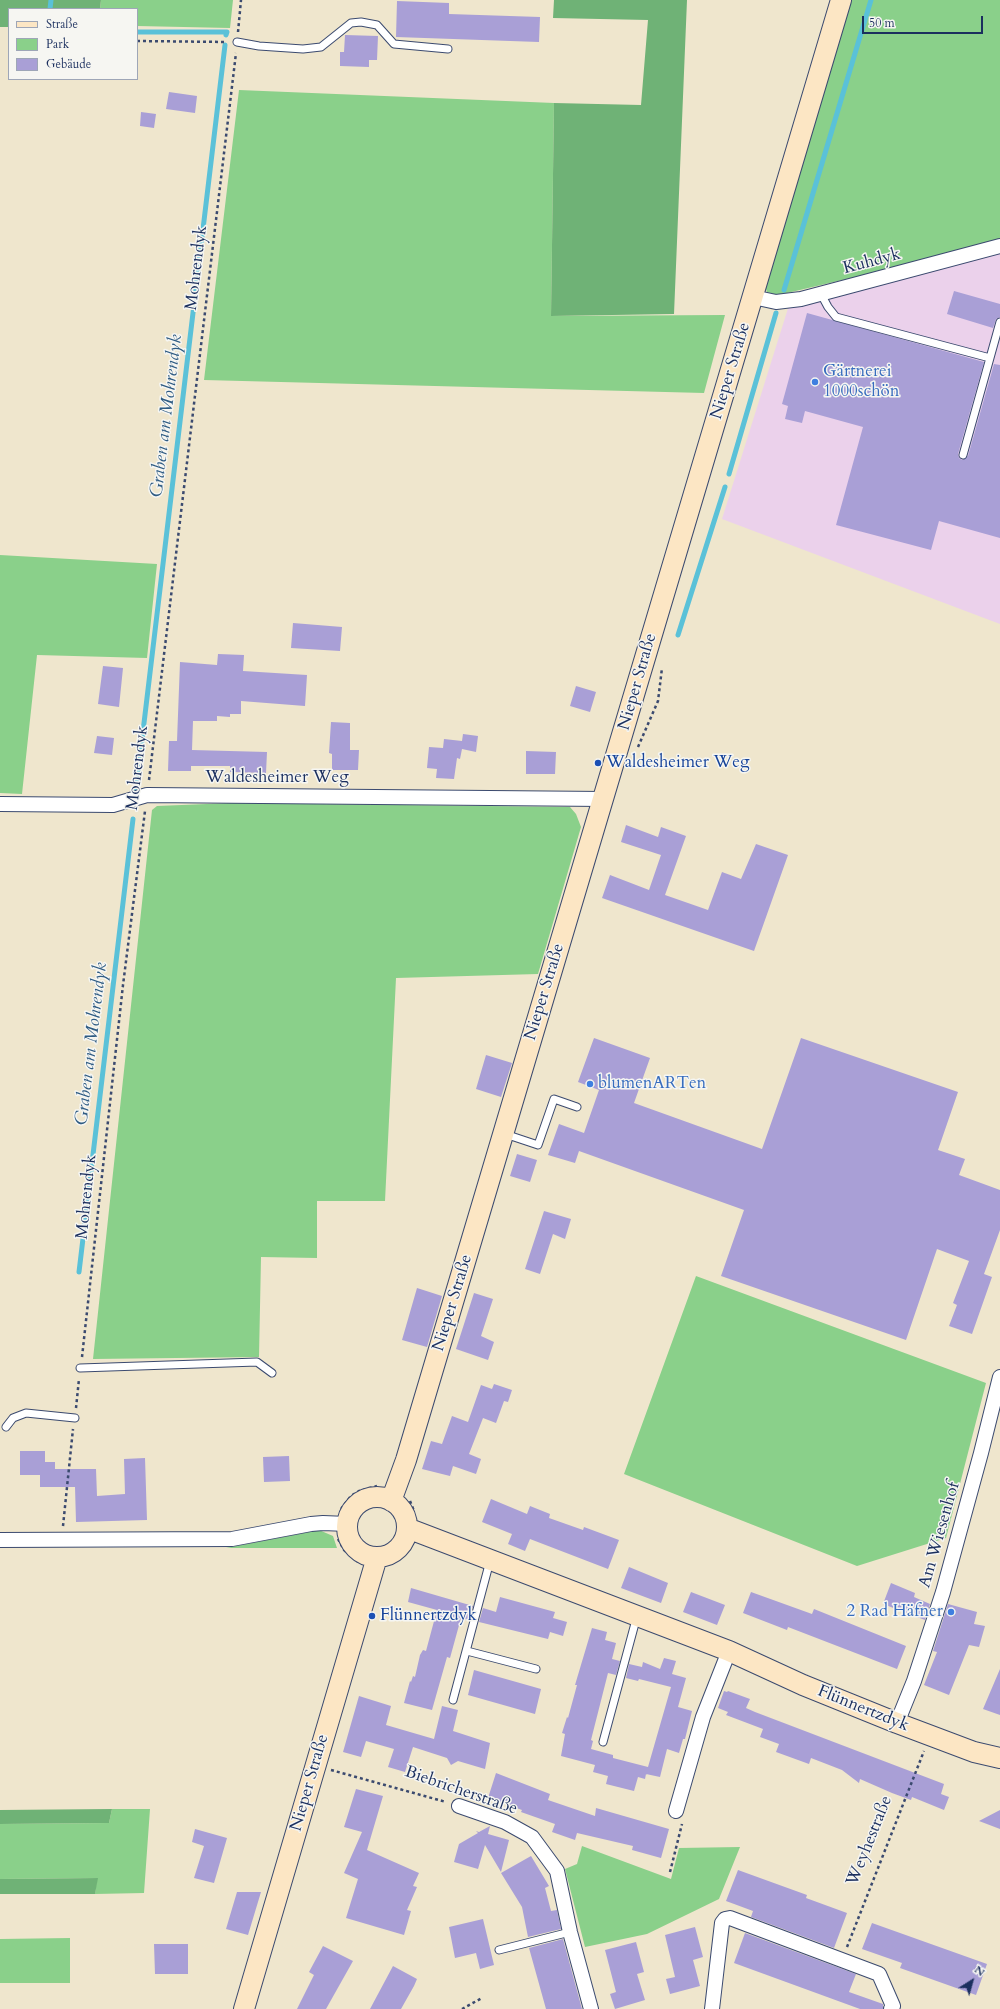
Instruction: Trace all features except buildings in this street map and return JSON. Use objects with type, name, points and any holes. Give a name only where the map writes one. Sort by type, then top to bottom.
[{"type":"main road","name":"Nieper Straße","points":[[394,1496],[604,799],[841,0]]},
{"type":"main road","points":[[394,1496],[412,1530],[401,1546],[375,1562],[355,1547],[342,1524],[354,1509],[363,1501],[375,1497],[394,1496]]},
{"type":"main road","name":"Flünnertzdyk","points":[[412,1530],[729,1651],[816,1690],[897,1723],[974,1752],[1000,1758]]},
{"type":"main road","name":"Nieper Straße","points":[[244,2009],[375,1562]]},
{"type":"street","name":"Kuhdyk","points":[[753,297],[776,302],[801,300],[1000,246]]},
{"type":"street","name":"Waldesheimer Weg","points":[[0,804],[113,805],[147,795],[604,799]]},
{"type":"street","name":"Am Wiesenhof","points":[[897,1723],[919,1666],[943,1592],[1000,1377]]},
{"type":"street","points":[[0,1540],[232,1539],[311,1524],[342,1524]]},
{"type":"street","points":[[676,1811],[702,1717],[729,1651]]},
{"type":"street","name":"Biebricherstraße","points":[[459,1806],[505,1822],[532,1837],[557,1870],[570,1932],[591,2009]]},
{"type":"street","points":[[712,2009],[722,1924],[725,1919],[730,1918],[879,1974],[893,2006],[892,2009]]},
{"type":"lane","points":[[237,42],[259,46],[303,49],[321,47],[346,27],[351,24],[361,22],[377,25],[394,44],[448,49]]},
{"type":"lane","points":[[822,294],[828,307],[836,317],[990,358]]},
{"type":"lane","points":[[963,455],[1000,322]]},
{"type":"lane","points":[[503,1133],[538,1145],[554,1099],[577,1107]]},
{"type":"lane","points":[[80,1368],[257,1362],[272,1373]]},
{"type":"lane","points":[[6,1427],[13,1418],[26,1413],[75,1418]]},
{"type":"lane","points":[[453,1700],[490,1560]]},
{"type":"lane","points":[[603,1742],[637,1616]]},
{"type":"lane","points":[[467,1651],[536,1669]]},
{"type":"lane","points":[[499,1950],[570,1932]]},
{"type":"path","name":"Mohrendyk","points":[[61,1540],[123,985],[147,795],[241,0]]},
{"type":"path","points":[[138,40],[237,42]]},
{"type":"path","points":[[377,1486],[389,1488],[394,1496],[410,1501],[417,1520],[412,1530],[414,1545],[397,1562],[389,1566],[375,1562],[359,1563],[344,1550],[338,1538],[342,1524],[343,1504],[359,1491],[377,1486]]},
{"type":"path","name":"Weyhestraße","points":[[842,1959],[931,1736]]},
{"type":"path","name":"Biebricherstraße","points":[[316,1765],[459,1806]]},
{"type":"path","points":[[670,1872],[682,1822],[676,1811]]},
{"type":"path","points":[[462,2009],[482,1998]]},
{"type":"shaded area","points":[[1000,247],[1000,624],[722,519],[790,302]]},
{"type":"green space","points":[[0,0],[101,0],[100,8],[8,8],[8,27],[0,27]]},
{"type":"green space","points":[[101,0],[233,0],[230,28],[138,26],[138,8],[100,8]]},
{"type":"green space","points":[[554,0],[687,0],[674,314],[551,316],[554,103],[641,105],[648,20],[553,18]]},
{"type":"green space","points":[[848,0],[1000,0],[1000,243],[787,293],[785,297],[767,292],[764,283]]},
{"type":"green space","points":[[239,90],[554,103],[551,316],[725,315],[704,393],[204,380]]},
{"type":"green space","points":[[0,555],[157,564],[147,658],[37,655],[22,794],[0,793]]},
{"type":"green space","points":[[231,803],[570,807],[576,814],[581,827],[538,974],[396,978],[385,1201],[317,1201],[317,1258],[261,1257],[259,1357],[93,1359],[152,810],[157,806]]},
{"type":"green space","points":[[696,1276],[986,1383],[946,1538],[857,1566],[624,1474]]},
{"type":"green space","points":[[319,1530],[333,1536],[337,1548],[226,1548]]},
{"type":"green space","points":[[112,1809],[150,1809],[144,1893],[95,1894],[97,1878],[0,1879],[0,1824],[109,1823]]},
{"type":"green space","points":[[112,1809],[109,1823],[0,1824],[0,1810]]},
{"type":"green space","points":[[582,1846],[671,1879],[679,1848],[740,1847],[719,1899],[647,1934],[585,1947],[565,1869],[577,1864]]},
{"type":"green space","points":[[98,1878],[95,1894],[0,1894],[0,1879]]},
{"type":"green space","points":[[70,1938],[70,1983],[0,1983],[0,1939]]},
{"type":"waterway","name":"Graben am Mohrendyk","points":[[50,8],[51,0]]},
{"type":"waterway","points":[[784,290],[871,0]]},
{"type":"waterway","name":"Graben am Mohrendyk","points":[[138,32],[227,32],[226,35]]},
{"type":"waterway","name":"Graben am Mohrendyk","points":[[136,790],[225,45]]},
{"type":"waterway","points":[[729,474],[776,313]]},
{"type":"waterway","points":[[678,635],[725,487]]},
{"type":"waterway","name":"Graben am Mohrendyk","points":[[79,1272],[133,819]]},
{"type":"place","name":"Gärtnerei 1000schön","points":[[815,382]]},
{"type":"place","name":"Waldesheimer Weg","points":[[598,763]]},
{"type":"place","name":"blumenARTen","points":[[590,1084]]},
{"type":"place","name":"2 Rad Häfner","points":[[951,1612]]},
{"type":"place","name":"Flünnertzdyk","points":[[372,1616]]}]
